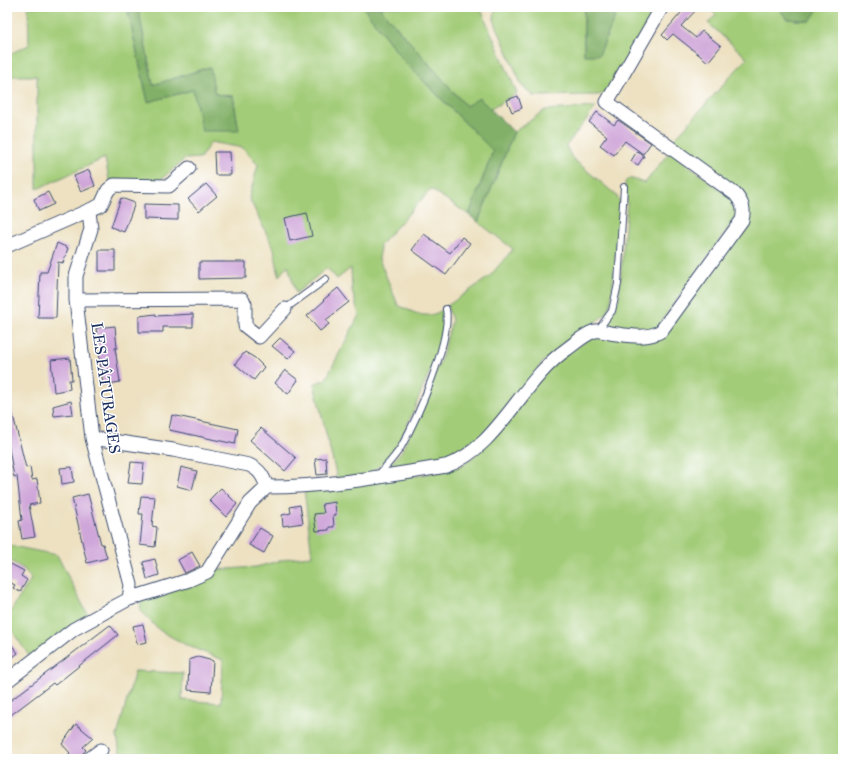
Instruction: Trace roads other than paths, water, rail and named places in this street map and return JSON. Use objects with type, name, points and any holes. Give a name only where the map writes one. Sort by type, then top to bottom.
[{"type":"street","points":[[7,681],[74,629],[129,599],[189,580],[207,572],[250,503],[267,487],[291,487],[377,477],[446,466],[464,459],[483,441],[546,364],[566,349],[597,331],[651,336],[661,331],[742,220],[743,208],[734,194],[607,102],[662,7]]},
{"type":"street","points":[[7,246],[89,211],[101,204],[108,190],[114,185],[169,186],[189,168]]},
{"type":"street","name":"LES PÂTURAGES","points":[[89,211],[91,229],[76,276],[76,300],[92,438],[131,585],[129,599]]},
{"type":"street","points":[[76,300],[242,298],[245,304],[245,326],[259,337],[285,309]]},
{"type":"street","points":[[92,438],[174,450],[249,465],[257,468],[264,477],[267,487]]},
{"type":"street","points":[[89,759],[101,750]]},
{"type":"lane","points":[[597,331],[609,315],[614,305],[619,269],[624,187]]},
{"type":"lane","points":[[285,309],[326,279]]},
{"type":"lane","points":[[377,477],[401,447],[421,405],[443,345],[447,328],[446,309]]}]
